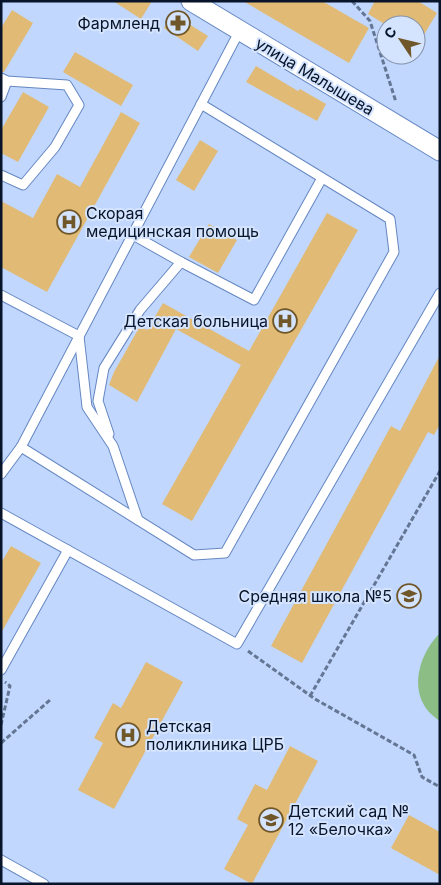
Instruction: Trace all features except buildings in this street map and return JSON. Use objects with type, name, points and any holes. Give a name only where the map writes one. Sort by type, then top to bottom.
[{"type":"street","name":"улица Малышева","points":[[191,1],[440,151]]},
{"type":"lane","points":[[1,474],[21,447],[240,30]]},
{"type":"lane","points":[[1,97],[4,80],[66,85],[79,105],[55,147],[23,186],[1,174]]},
{"type":"lane","points":[[21,447],[194,555],[225,552],[394,252],[390,219],[201,104]]},
{"type":"lane","points":[[133,235],[254,300],[322,178]]},
{"type":"lane","points":[[138,520],[98,401],[104,368],[140,310],[181,262]]},
{"type":"lane","points":[[1,513],[237,644],[440,293]]},
{"type":"lane","points":[[1,295],[79,336]]},
{"type":"lane","points":[[79,336],[87,407],[113,446]]},
{"type":"lane","points":[[1,670],[68,550]]},
{"type":"lane","points":[[1,860],[44,884]]},
{"type":"path","points":[[352,1],[370,21],[404,130]]},
{"type":"path","points":[[310,696],[440,471]]},
{"type":"path","points":[[237,644],[310,696],[414,755],[422,777],[440,787]]},
{"type":"path","points":[[1,678],[10,686],[1,725]]},
{"type":"path","points":[[1,743],[50,700]]},
{"type":"green space","points":[[440,633],[440,721],[429,712],[422,702],[418,678],[425,654]]},
{"type":"place","name":"Фармленд","points":[[178,23]]},
{"type":"place","name":"Скорая медицинская помощь","points":[[69,222]]},
{"type":"place","name":"Детская больница","points":[[285,321]]},
{"type":"place","name":"Средняя школа №5","points":[[409,596]]},
{"type":"place","name":"Детская поликлиника ЦРБ","points":[[128,735]]},
{"type":"place","name":"Детский сад № 12 «Белочка»","points":[[271,820]]}]
